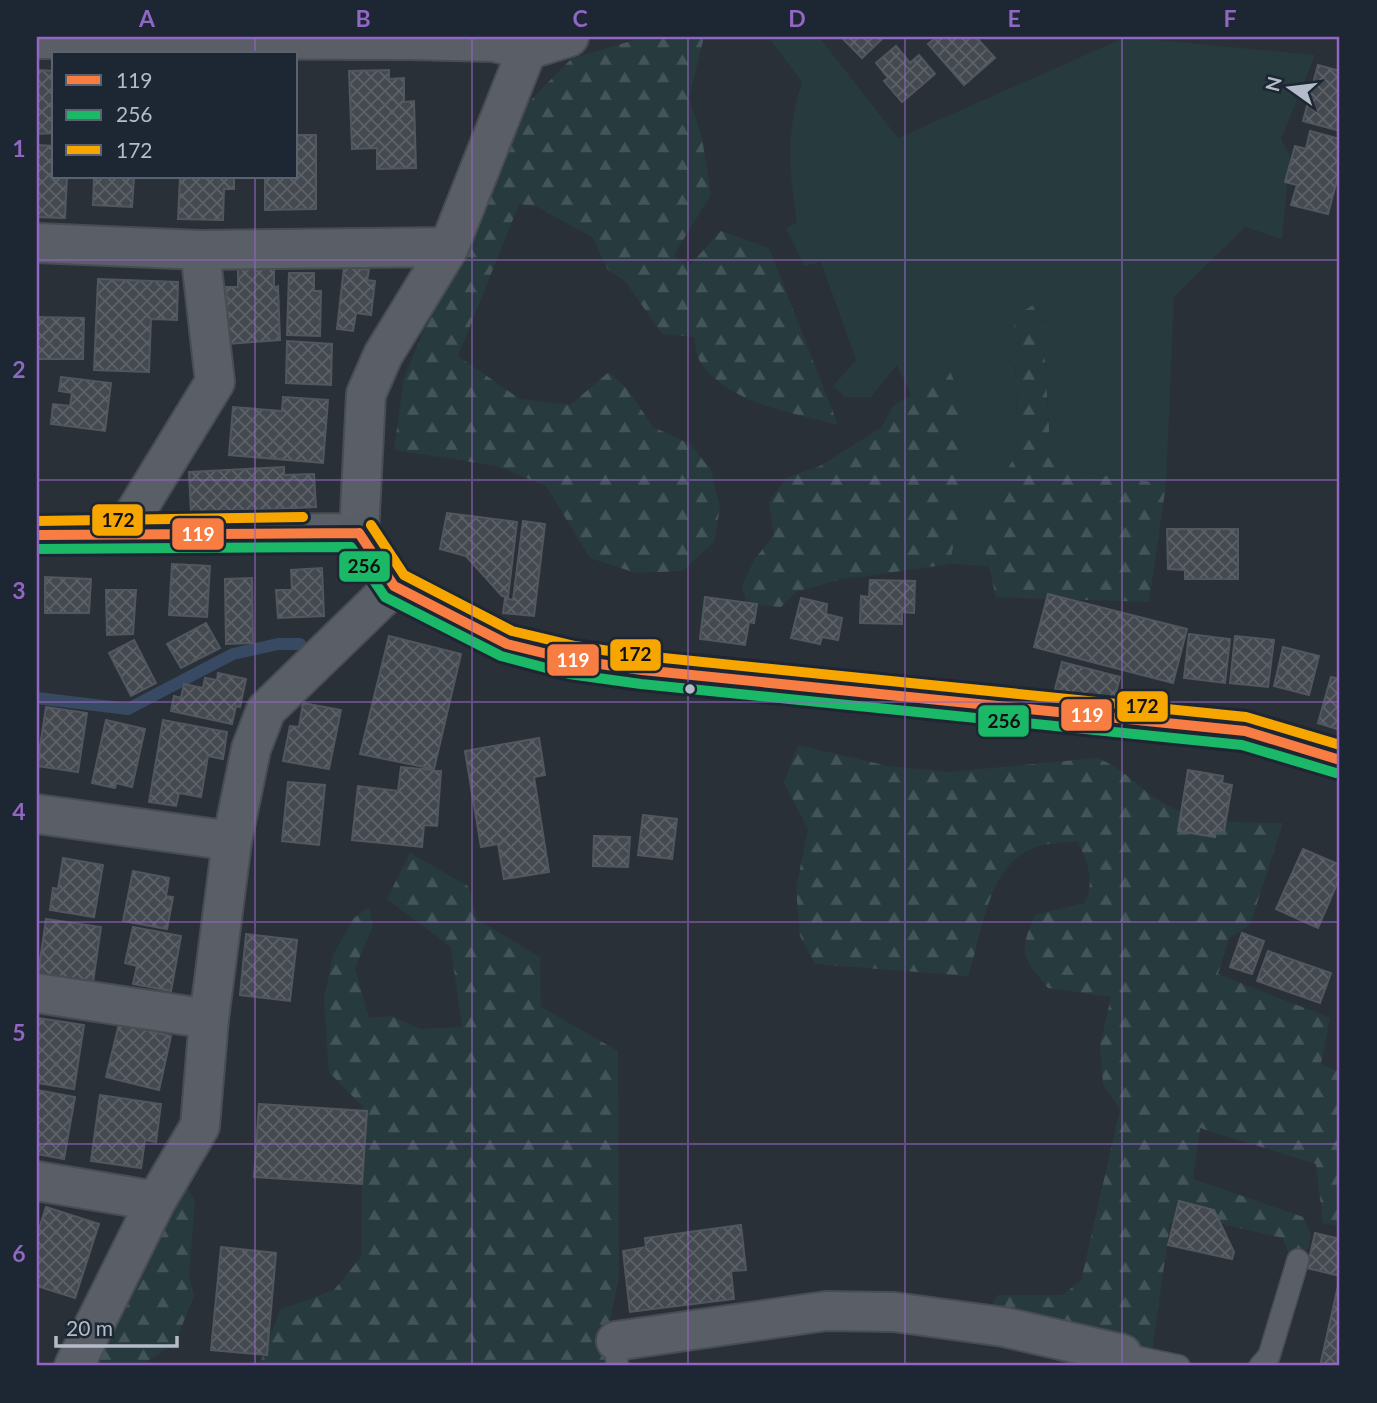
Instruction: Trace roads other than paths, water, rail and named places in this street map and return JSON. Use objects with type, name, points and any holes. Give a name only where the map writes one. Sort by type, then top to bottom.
[{"type":"street","points":[[37,39],[408,38],[494,42],[527,50],[569,37]]},
{"type":"street","points":[[527,50],[449,247],[383,355],[366,394],[359,533],[394,586],[507,644],[572,660],[642,670],[1245,731],[1340,760]]},
{"type":"street","points":[[37,243],[200,250],[449,247]]},
{"type":"street","points":[[122,534],[215,382],[200,250]]},
{"type":"street","points":[[37,535],[359,533]]},
{"type":"street","points":[[74,1366],[156,1201],[200,1126],[209,1018],[232,841],[251,749],[267,710],[394,586]]},
{"type":"street","points":[[37,814],[232,841]]},
{"type":"street","points":[[37,993],[209,1018]]},
{"type":"street","points":[[37,1181],[156,1201]]},
{"type":"street","points":[[616,1353],[826,1311],[894,1312],[1004,1327],[1125,1360]]},
{"type":"lane","points":[[1260,1366],[1269,1356],[1298,1260]]},
{"type":"lane","points":[[1125,1360],[1179,1366]]},
{"type":"waterway","points":[[37,698],[128,709],[233,654],[278,644],[300,644]]}]
